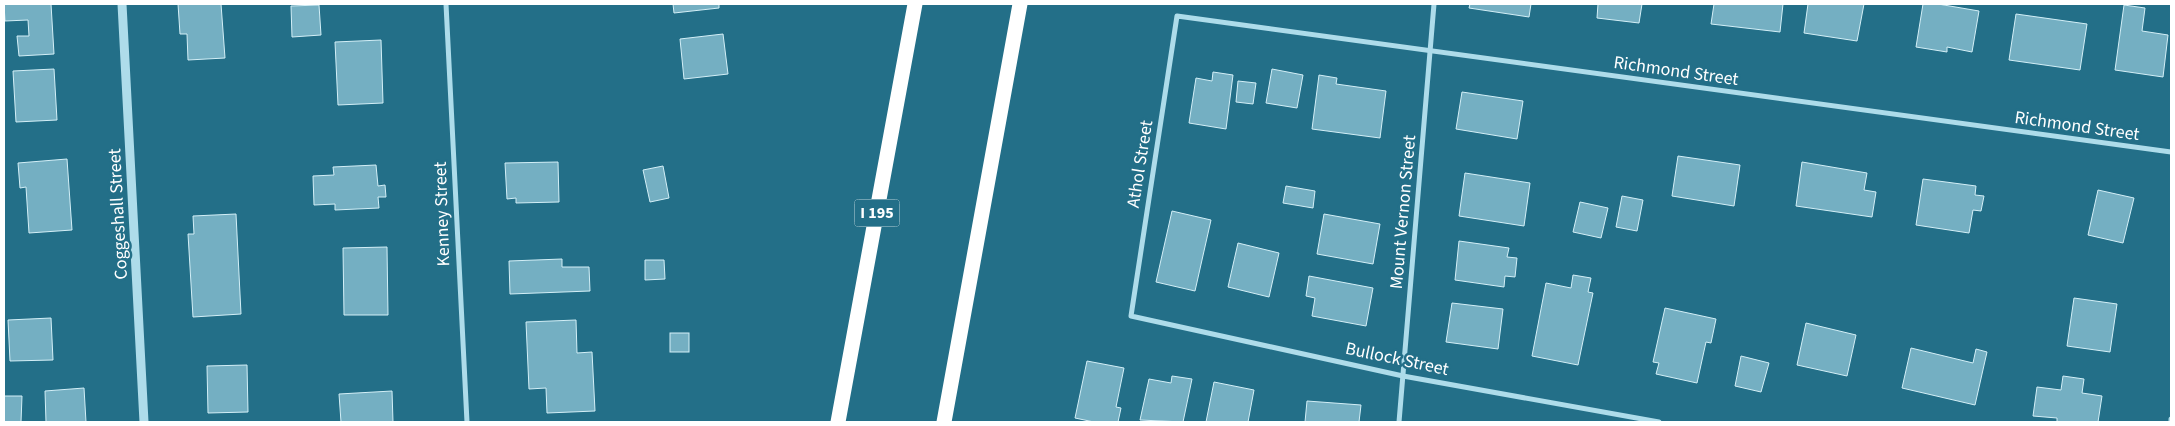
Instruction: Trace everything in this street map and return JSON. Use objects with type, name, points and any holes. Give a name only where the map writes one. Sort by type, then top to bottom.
[{"type":"highway","name":"I 195","points":[[838,422],[915,4]]},
{"type":"highway","points":[[944,422],[1020,4]]},
{"type":"street","name":"Coggeshall Street","points":[[122,4],[144,422]]},
{"type":"street","name":"Kenney Street","points":[[446,4],[467,422]]},
{"type":"street","name":"Mount Vernon Street","points":[[1399,422],[1434,4]]},
{"type":"street","name":"Richmond Street","points":[[1176,16],[2171,152]]},
{"type":"street","name":"Athol Street","points":[[1131,316],[1176,16]]},
{"type":"street","name":"Bullock Street","points":[[1131,316],[1404,376],[1659,422]]},
{"type":"building","points":[[4,4],[51,4],[54,54],[19,56],[17,36],[29,36],[28,20],[5,21]]},
{"type":"building","points":[[178,4],[221,4],[225,58],[188,60],[187,34],[180,34]]},
{"type":"building","points":[[673,4],[719,4],[719,8],[674,13]]},
{"type":"building","points":[[1470,4],[1531,4],[1529,17],[1469,8]]},
{"type":"building","points":[[1598,4],[1642,4],[1639,23],[1597,18]]},
{"type":"building","points":[[1714,4],[1783,4],[1780,32],[1711,24]]},
{"type":"building","points":[[1808,4],[1864,4],[1857,41],[1804,33]]},
{"type":"building","points":[[1923,4],[1938,4],[1979,11],[1972,52],[1947,47],[1947,52],[1916,47]]},
{"type":"building","points":[[319,5],[321,35],[292,37],[291,6]]},
{"type":"building","points":[[2124,5],[2145,8],[2142,31],[2168,35],[2163,77],[2115,70]]},
{"type":"building","points":[[2016,14],[2087,24],[2080,70],[2009,60]]},
{"type":"building","points":[[723,34],[728,74],[684,79],[680,39]]},
{"type":"building","points":[[381,40],[383,103],[338,105],[335,42]]},
{"type":"building","points":[[54,69],[57,120],[16,122],[13,71]]},
{"type":"building","points":[[1272,69],[1303,75],[1297,108],[1266,103]]},
{"type":"building","points":[[1213,72],[1233,75],[1226,129],[1189,123],[1196,78],[1212,81]]},
{"type":"building","points":[[1319,75],[1337,78],[1336,84],[1386,91],[1380,138],[1312,129]]},
{"type":"building","points":[[1238,81],[1256,83],[1253,104],[1236,102]]},
{"type":"building","points":[[1462,92],[1523,101],[1517,139],[1456,129]]},
{"type":"building","points":[[1678,156],[1740,165],[1734,206],[1672,196]]},
{"type":"building","points":[[67,159],[72,230],[29,233],[26,187],[20,188],[18,163]]},
{"type":"building","points":[[558,162],[559,202],[516,203],[516,198],[507,199],[505,163]]},
{"type":"building","points":[[1802,162],[1867,173],[1864,190],[1876,192],[1872,217],[1796,206]]},
{"type":"building","points":[[376,165],[378,186],[385,185],[386,197],[378,197],[379,208],[335,210],[335,204],[314,205],[313,176],[334,175],[333,167]]},
{"type":"building","points":[[663,166],[669,198],[650,202],[643,170]]},
{"type":"building","points":[[1465,173],[1530,183],[1524,226],[1459,216]]},
{"type":"building","points":[[1923,179],[1976,186],[1975,195],[1984,196],[1981,211],[1973,210],[1969,233],[1916,225]]},
{"type":"building","points":[[1286,186],[1315,191],[1313,208],[1283,203]]},
{"type":"building","points":[[2098,190],[2134,198],[2123,243],[2088,235]]},
{"type":"building","points":[[1622,196],[1643,200],[1637,231],[1616,227]]},
{"type":"building","points":[[1580,202],[1608,208],[1601,238],[1573,232]]},
{"type":"building","points":[[1172,211],[1211,220],[1195,291],[1156,282]]},
{"type":"building","points":[[236,214],[241,314],[193,317],[188,234],[194,234],[193,216]]},
{"type":"building","points":[[1324,214],[1380,224],[1373,264],[1317,254]]},
{"type":"building","points":[[1459,241],[1509,248],[1507,257],[1517,258],[1515,277],[1505,276],[1504,287],[1455,280]]},
{"type":"building","points":[[1238,243],[1279,253],[1269,297],[1228,287]]},
{"type":"building","points":[[387,247],[388,315],[344,315],[343,248]]},
{"type":"building","points":[[562,259],[562,267],[589,267],[590,291],[510,294],[509,261]]},
{"type":"building","points":[[645,260],[664,260],[665,279],[645,280]]},
{"type":"building","points":[[1573,275],[1591,278],[1588,292],[1593,293],[1578,365],[1532,356],[1546,283],[1571,288]]},
{"type":"building","points":[[1309,276],[1373,288],[1366,326],[1312,316],[1315,298],[1306,296]]},
{"type":"building","points":[[2074,298],[2117,304],[2110,352],[2067,346]]},
{"type":"building","points":[[1452,303],[1503,309],[1498,349],[1446,342]]},
{"type":"building","points":[[1665,308],[1716,319],[1711,343],[1706,342],[1697,383],[1656,374],[1659,363],[1653,362]]},
{"type":"building","points":[[51,318],[53,360],[10,361],[8,320]]},
{"type":"building","points":[[576,320],[577,353],[592,352],[595,411],[547,413],[546,388],[529,389],[526,322]]},
{"type":"building","points":[[1806,323],[1856,335],[1847,376],[1797,365]]},
{"type":"building","points":[[670,333],[689,333],[689,352],[670,352]]},
{"type":"building","points":[[1911,348],[1973,363],[1976,349],[1987,352],[1975,405],[1902,388]]},
{"type":"building","points":[[1741,356],[1769,363],[1761,392],[1735,386]]},
{"type":"building","points":[[1087,361],[1124,368],[1116,407],[1121,408],[1118,422],[1094,422],[1075,418]]},
{"type":"building","points":[[247,365],[248,412],[208,413],[207,366]]},
{"type":"building","points":[[1172,376],[1192,379],[1183,422],[1140,420],[1149,379],[1171,383]]},
{"type":"building","points":[[2063,376],[2084,379],[2082,393],[2102,396],[2098,422],[2057,422],[2057,418],[2033,416],[2037,387],[2061,390]]},
{"type":"building","points":[[1214,382],[1254,390],[1248,422],[1206,422]]},
{"type":"building","points":[[84,388],[86,422],[46,422],[45,391]]},
{"type":"building","points":[[392,391],[393,422],[341,422],[339,394]]},
{"type":"building","points":[[4,396],[22,396],[21,422],[4,422]]},
{"type":"building","points":[[1307,401],[1361,405],[1359,422],[1305,422]]}]
